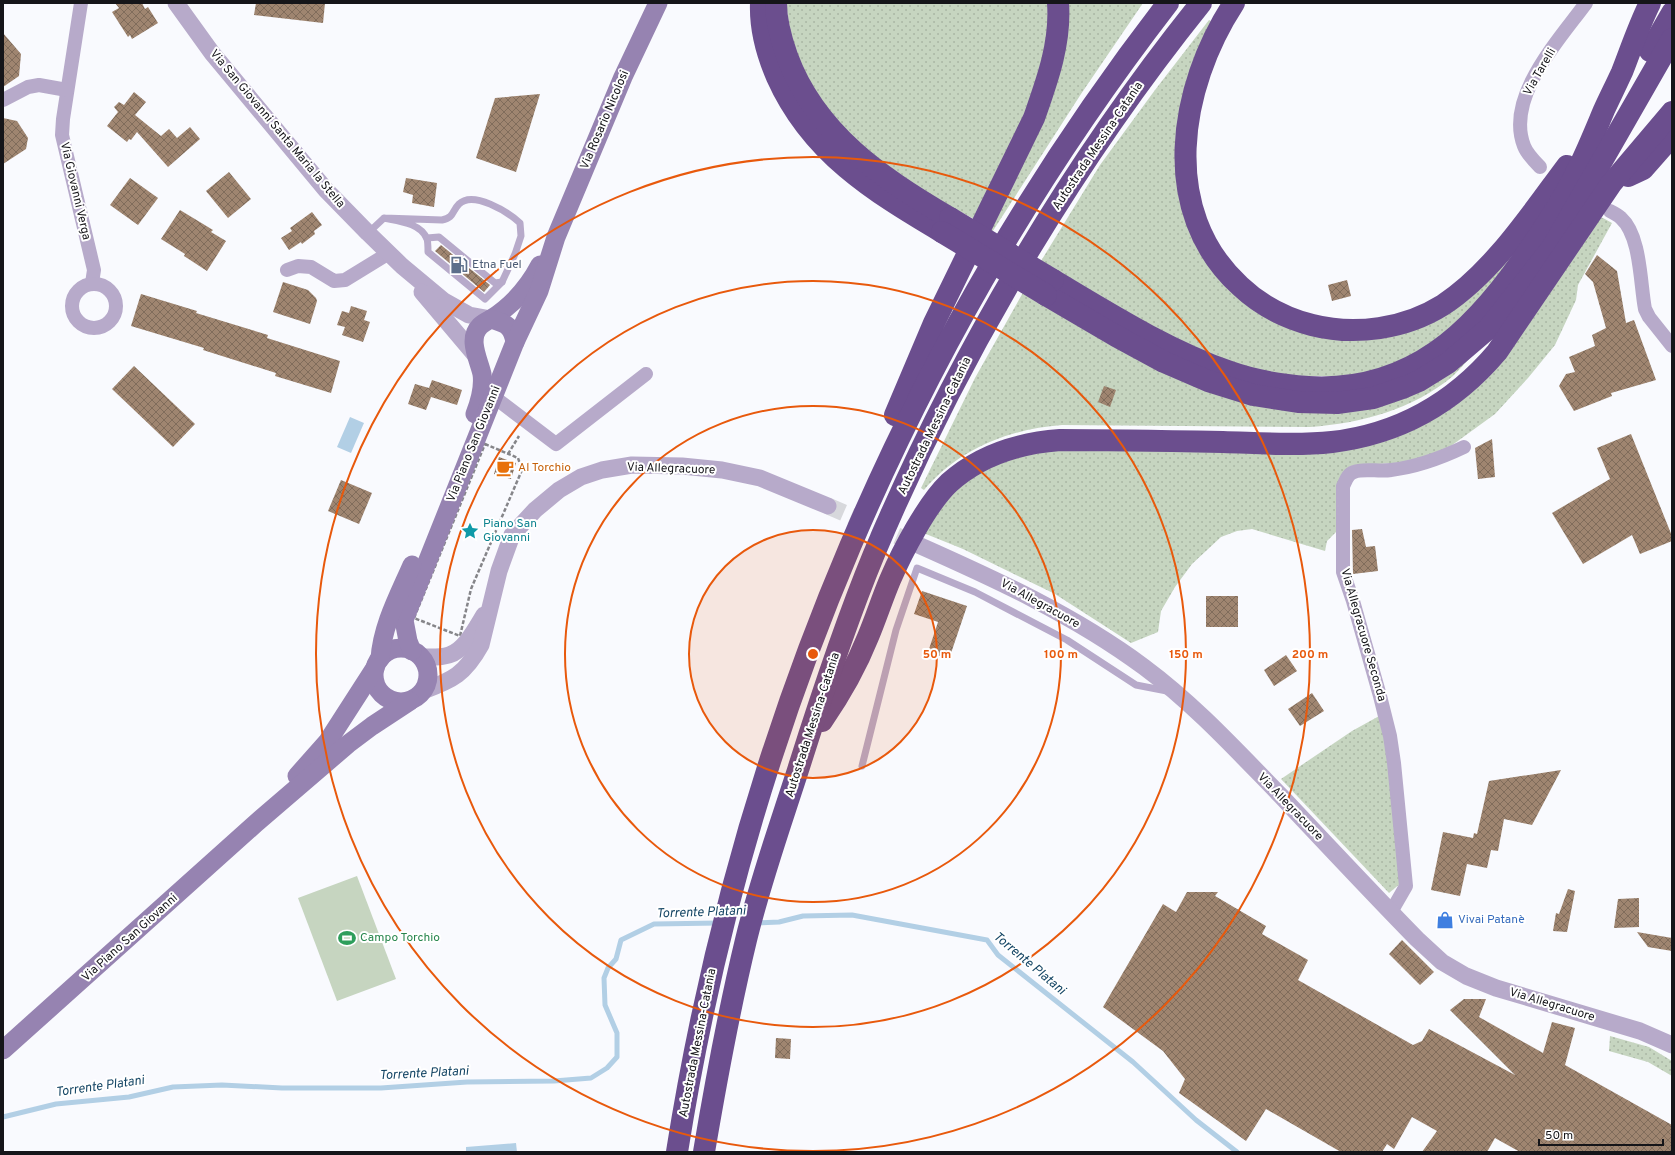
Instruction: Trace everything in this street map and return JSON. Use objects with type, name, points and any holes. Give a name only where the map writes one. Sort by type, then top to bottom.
[{"type":"highway","points":[[761,3],[762,26],[767,51],[773,69],[792,107],[804,125],[836,158],[874,190],[946,225],[1049,288],[1122,340],[1164,362],[1208,380],[1253,395],[1298,402],[1337,403],[1373,398],[1388,394],[1420,381],[1448,363],[1489,328],[1552,248]]},
{"type":"highway","points":[[776,3],[778,25],[790,65],[797,82],[817,113],[861,159],[912,196],[946,225]]},
{"type":"highway","points":[[820,620],[832,564],[934,323],[1034,118],[1046,85],[1056,44],[1058,3]]},
{"type":"highway","name":"Autostrada Messina-Catania","points":[[677,1152],[691,1067],[720,934],[732,887],[771,756],[800,672],[874,489],[956,328],[1018,220],[1107,83],[1168,3]]},
{"type":"highway","name":"Autostrada Messina-Catania","points":[[704,1152],[729,1012],[758,893],[842,637],[875,552],[921,452],[978,340],[1040,234],[1084,164],[1128,99],[1172,39],[1201,3]]},
{"type":"highway","points":[[1234,3],[1216,36],[1200,71],[1190,108],[1185,156],[1186,176],[1191,207],[1202,237],[1230,278],[1261,303],[1278,312],[1308,324],[1340,330],[1371,330],[1415,318],[1442,305],[1479,276],[1509,241],[1566,167],[1605,107]]},
{"type":"highway","points":[[1622,72],[1638,3]]},
{"type":"highway","points":[[1049,288],[1191,356],[1232,372],[1281,384],[1319,387],[1353,386],[1384,378],[1412,366],[1438,350],[1464,330],[1506,283],[1550,218],[1579,168],[1605,107],[1622,72],[1643,17],[1650,3]]},
{"type":"highway","points":[[1622,72],[1664,3]]},
{"type":"highway","points":[[1606,155],[1638,73],[1672,13]]},
{"type":"highway","points":[[852,671],[859,634],[895,548],[921,504],[945,479],[972,458],[989,449],[1005,443],[1037,435],[1059,433],[1278,435],[1306,434],[1363,428],[1398,417],[1430,401],[1458,380],[1474,365],[1500,336],[1521,304],[1672,39]]},
{"type":"highway","points":[[1633,109],[1672,57]]},
{"type":"highway","points":[[806,744],[845,687],[868,639],[889,581],[903,552],[929,508],[950,483],[976,464],[1007,449],[1038,441],[1332,442],[1385,430],[1404,424],[1438,406],[1482,370],[1497,352],[1611,184],[1672,112]]},
{"type":"highway","points":[[1611,184],[1643,169],[1672,136]]},
{"type":"main road","name":"Via Rosario Nicolosi","points":[[556,238],[623,77],[658,3]]},
{"type":"main road","name":"Via Piano San Giovanni","points":[[377,664],[391,614],[480,403],[482,373],[476,356],[475,336],[480,326],[506,309],[523,292],[537,272],[556,238]]},
{"type":"main road","name":"Via Piano San Giovanni","points":[[416,654],[408,641],[404,620],[515,342],[539,292],[556,238]]},
{"type":"main road","points":[[491,319],[506,324],[513,332],[515,342]]},
{"type":"main road","points":[[403,649],[416,654],[426,664],[428,674],[427,683],[417,696],[348,744],[255,824],[328,741],[377,664],[386,653],[403,649]]},
{"type":"main road","points":[[377,664],[374,678],[377,687],[383,695],[391,700],[401,702],[417,696]]},
{"type":"main road","name":"Via Piano San Giovanni","points":[[3,1050],[255,824]]},
{"type":"street","name":"Via Giovanni Verga","points":[[81,3],[67,90],[62,135],[94,270],[92,283]]},
{"type":"street","name":"Via San Giovanni Santa Maria la Stella","points":[[176,3],[212,53],[326,190],[402,266]]},
{"type":"street","name":"Via Tarelli","points":[[1540,167],[1529,156],[1521,135],[1519,122],[1524,96],[1531,82],[1548,56],[1586,3]]},
{"type":"street","points":[[3,100],[28,88],[39,85],[67,90]]},
{"type":"street","points":[[1610,211],[1621,218],[1627,226],[1637,253],[1645,309],[1649,317],[1672,346]]},
{"type":"street","points":[[287,270],[298,266],[311,267],[334,281],[345,280],[389,253]]},
{"type":"street","points":[[402,266],[444,301],[462,312],[469,316],[491,319]]},
{"type":"street","points":[[402,266],[476,356]]},
{"type":"street","points":[[494,397],[556,444],[646,374]]},
{"type":"street","name":"Via Allegracuore Seconda","points":[[1391,912],[1406,886],[1394,764],[1390,736],[1380,696],[1353,601],[1343,572],[1343,486],[1348,476],[1354,471],[1389,470],[1410,467],[1447,455],[1464,447]]},
{"type":"street","name":"Via Allegracuore","points":[[417,696],[456,677],[476,655],[481,645],[499,571],[512,536],[535,510],[559,490],[581,477],[602,470],[632,466],[682,466],[722,470],[760,478],[828,506]]},
{"type":"street","name":"Via Allegracuore","points":[[916,544],[989,576],[1047,606],[1113,646],[1144,667],[1218,730],[1417,939],[1442,962],[1466,976],[1496,988],[1640,1032],[1672,1045]]},
{"type":"street","points":[[416,654],[450,655],[464,645],[489,608]]},
{"type":"lane","points":[[368,233],[384,218],[442,220],[449,218],[454,213],[458,205],[464,200],[471,199],[482,201],[510,215],[520,223],[521,236],[516,254],[502,282],[485,299],[428,252],[427,238],[418,228],[404,222],[384,218]]},
{"type":"lane","points":[[427,238],[439,237],[495,283],[502,282]]},
{"type":"lane","points":[[862,766],[896,630],[917,568],[975,592],[1060,636],[1136,685],[1175,692]]},
{"type":"path","points":[[508,454],[528,422]]},
{"type":"path","points":[[485,444],[508,454],[518,458],[522,470],[470,589],[460,636],[414,618],[485,444]]},
{"type":"green space","points":[[786,3],[1049,3],[1047,44],[1023,121],[974,219],[917,188],[873,159],[835,121],[803,74],[792,44]]},
{"type":"green space","points":[[1066,3],[1143,3],[1081,94],[969,268]]},
{"type":"green space","points":[[1209,20],[1213,22],[1185,211],[1277,317],[1417,323],[1541,209],[1498,280],[1445,337],[1386,368],[1355,376],[1285,376],[1237,365],[1158,331],[1041,261],[1100,165]]},
{"type":"green space","points":[[1599,217],[1612,223],[1578,285],[1576,300],[1555,345],[1528,378],[1495,414],[1444,451],[1408,462],[1350,466],[1341,480],[1337,531],[1327,541],[1325,551],[1252,529],[1237,531],[1221,537],[1192,564],[1175,587],[1161,611],[1158,632],[1131,643],[1055,594],[963,549],[921,532],[931,515],[971,476],[1011,457],[1061,449],[1312,450],[1447,408]]},
{"type":"green space","points":[[1025,289],[1264,402],[1482,344],[1453,376],[1437,388],[1421,398],[1403,406],[1386,413],[1367,418],[1310,427],[1062,425],[1042,427],[1004,437],[969,452],[953,463],[924,490],[921,488],[975,378]]},
{"type":"green space","points":[[1381,715],[1388,746],[1401,883],[1389,893],[1281,779],[1352,731]]},
{"type":"green space","name":"Campo Torchio","points":[[357,876],[396,979],[337,1001],[298,898]]},
{"type":"green space","points":[[1610,1036],[1649,1047],[1672,1061],[1672,1076],[1648,1062],[1609,1051]]},
{"type":"water","points":[[350,417],[364,423],[351,453],[337,447]]},
{"type":"water","points":[[516,1143],[517,1152],[466,1152],[466,1147]]},
{"type":"building","points":[[115,3],[142,3],[145,9],[148,7],[158,23],[132,39],[130,35],[128,37],[112,12],[119,8]]},
{"type":"building","points":[[256,3],[325,3],[323,23],[254,15]]},
{"type":"building","points":[[3,33],[21,54],[19,76],[3,87]]},
{"type":"building","points":[[134,92],[146,102],[135,115],[161,136],[169,129],[177,138],[190,127],[200,139],[168,167],[137,132],[131,140],[129,139],[127,142],[107,126],[118,112],[114,107],[119,102],[124,105]]},
{"type":"building","points":[[540,94],[516,172],[476,158],[495,98]]},
{"type":"building","points":[[3,118],[17,121],[28,138],[26,149],[3,164]]},
{"type":"building","points":[[229,172],[251,199],[228,218],[206,191]]},
{"type":"building","points":[[130,178],[158,198],[138,225],[110,205]]},
{"type":"building","points":[[406,178],[437,183],[434,207],[412,203],[413,195],[403,192]]},
{"type":"building","points":[[180,210],[213,230],[211,232],[226,241],[207,271],[184,256],[185,254],[161,239]]},
{"type":"building","points":[[312,212],[322,225],[314,231],[315,234],[302,244],[301,242],[289,250],[281,238],[292,231],[290,228]]},
{"type":"building","points":[[441,245],[490,285],[484,292],[435,251]]},
{"type":"building","points":[[1597,255],[1617,271],[1626,323],[1634,320],[1656,380],[1611,393],[1612,396],[1574,411],[1559,386],[1566,374],[1575,372],[1569,357],[1595,346],[1592,335],[1606,328],[1593,282],[1585,274]]},
{"type":"building","points":[[1347,280],[1351,296],[1332,301],[1328,285]]},
{"type":"building","points":[[283,282],[308,290],[316,298],[317,301],[310,324],[273,312]]},
{"type":"building","points":[[141,294],[197,311],[196,313],[268,335],[267,338],[340,361],[331,393],[275,376],[276,373],[203,350],[204,348],[131,326]]},
{"type":"building","points":[[351,306],[367,311],[364,320],[370,322],[363,342],[342,335],[345,327],[337,325],[342,311],[349,313]]},
{"type":"building","points":[[134,366],[195,424],[173,447],[112,389]]},
{"type":"building","points":[[432,380],[462,390],[457,405],[431,397],[426,410],[408,404],[415,384],[429,388]]},
{"type":"building","points":[[1104,386],[1116,390],[1110,407],[1098,402]]},
{"type":"building","points":[[1631,434],[1672,536],[1672,541],[1640,554],[1632,535],[1583,564],[1552,513],[1610,479],[1597,448]]},
{"type":"building","points":[[1492,439],[1495,477],[1478,479],[1475,448]]},
{"type":"building","name":"Al Torchio","points":[[499,457],[516,463],[511,479],[494,474]]},
{"type":"building","points":[[341,480],[372,493],[359,524],[328,511]]},
{"type":"building","points":[[1362,529],[1366,547],[1375,546],[1378,571],[1353,574],[1352,530]]},
{"type":"building","points":[[922,591],[967,606],[949,659],[928,652],[938,622],[914,614]]},
{"type":"building","points":[[1206,596],[1238,596],[1238,627],[1206,627]]},
{"type":"building","points":[[1286,655],[1297,671],[1274,686],[1264,670]]},
{"type":"building","points":[[1312,693],[1324,711],[1300,726],[1288,709]]},
{"type":"building","points":[[1561,770],[1532,825],[1504,819],[1498,851],[1491,850],[1487,868],[1467,864],[1460,896],[1431,890],[1443,832],[1473,838],[1474,833],[1477,834],[1489,781]]},
{"type":"building","points":[[1568,889],[1575,891],[1567,932],[1553,931],[1556,913],[1559,914]]},
{"type":"building","points":[[1187,892],[1218,892],[1215,896],[1266,926],[1262,934],[1308,960],[1298,980],[1413,1045],[1422,1041],[1429,1029],[1515,1075],[1450,1010],[1464,999],[1486,999],[1479,1017],[1543,1053],[1552,1022],[1575,1028],[1565,1065],[1672,1125],[1672,1152],[1520,1152],[1495,1138],[1487,1152],[1422,1152],[1437,1131],[1412,1117],[1394,1149],[1387,1144],[1382,1152],[1341,1152],[1266,1109],[1246,1141],[1179,1093],[1185,1079],[1163,1051],[1103,1007],[1163,904],[1176,912]]},
{"type":"building","points":[[1639,898],[1639,927],[1614,928],[1618,899]]},
{"type":"building","points":[[1637,932],[1672,938],[1672,951],[1648,947]]},
{"type":"building","points":[[1402,940],[1434,972],[1420,985],[1389,954]]},
{"type":"building","points":[[776,1038],[791,1039],[790,1059],[775,1058]]},
{"type":"waterway","name":"Torrente Platani","points":[[755,923],[779,922],[803,916],[852,915],[987,940],[998,955],[1133,1062],[1196,1120],[1237,1152]]},
{"type":"waterway","name":"Torrente Platani","points":[[3,1117],[56,1104],[129,1097],[173,1087],[222,1085],[282,1088],[381,1088],[467,1082],[554,1081],[591,1078],[607,1068],[617,1057],[617,1033],[605,1005],[604,978],[608,968],[616,959],[621,940],[654,924],[719,923]]},
{"type":"tunnel","points":[[828,506],[916,544]]},
{"type":"place","name":"Etna Fuel","points":[[459,265]]},
{"type":"place","name":"Al Torchio","points":[[505,468]]},
{"type":"place","name":"Piano San Giovanni","points":[[470,531]]},
{"type":"place","name":"Vivai Patanè","points":[[1445,920]]},
{"type":"place","name":"Campo Torchio","points":[[347,938]]}]
